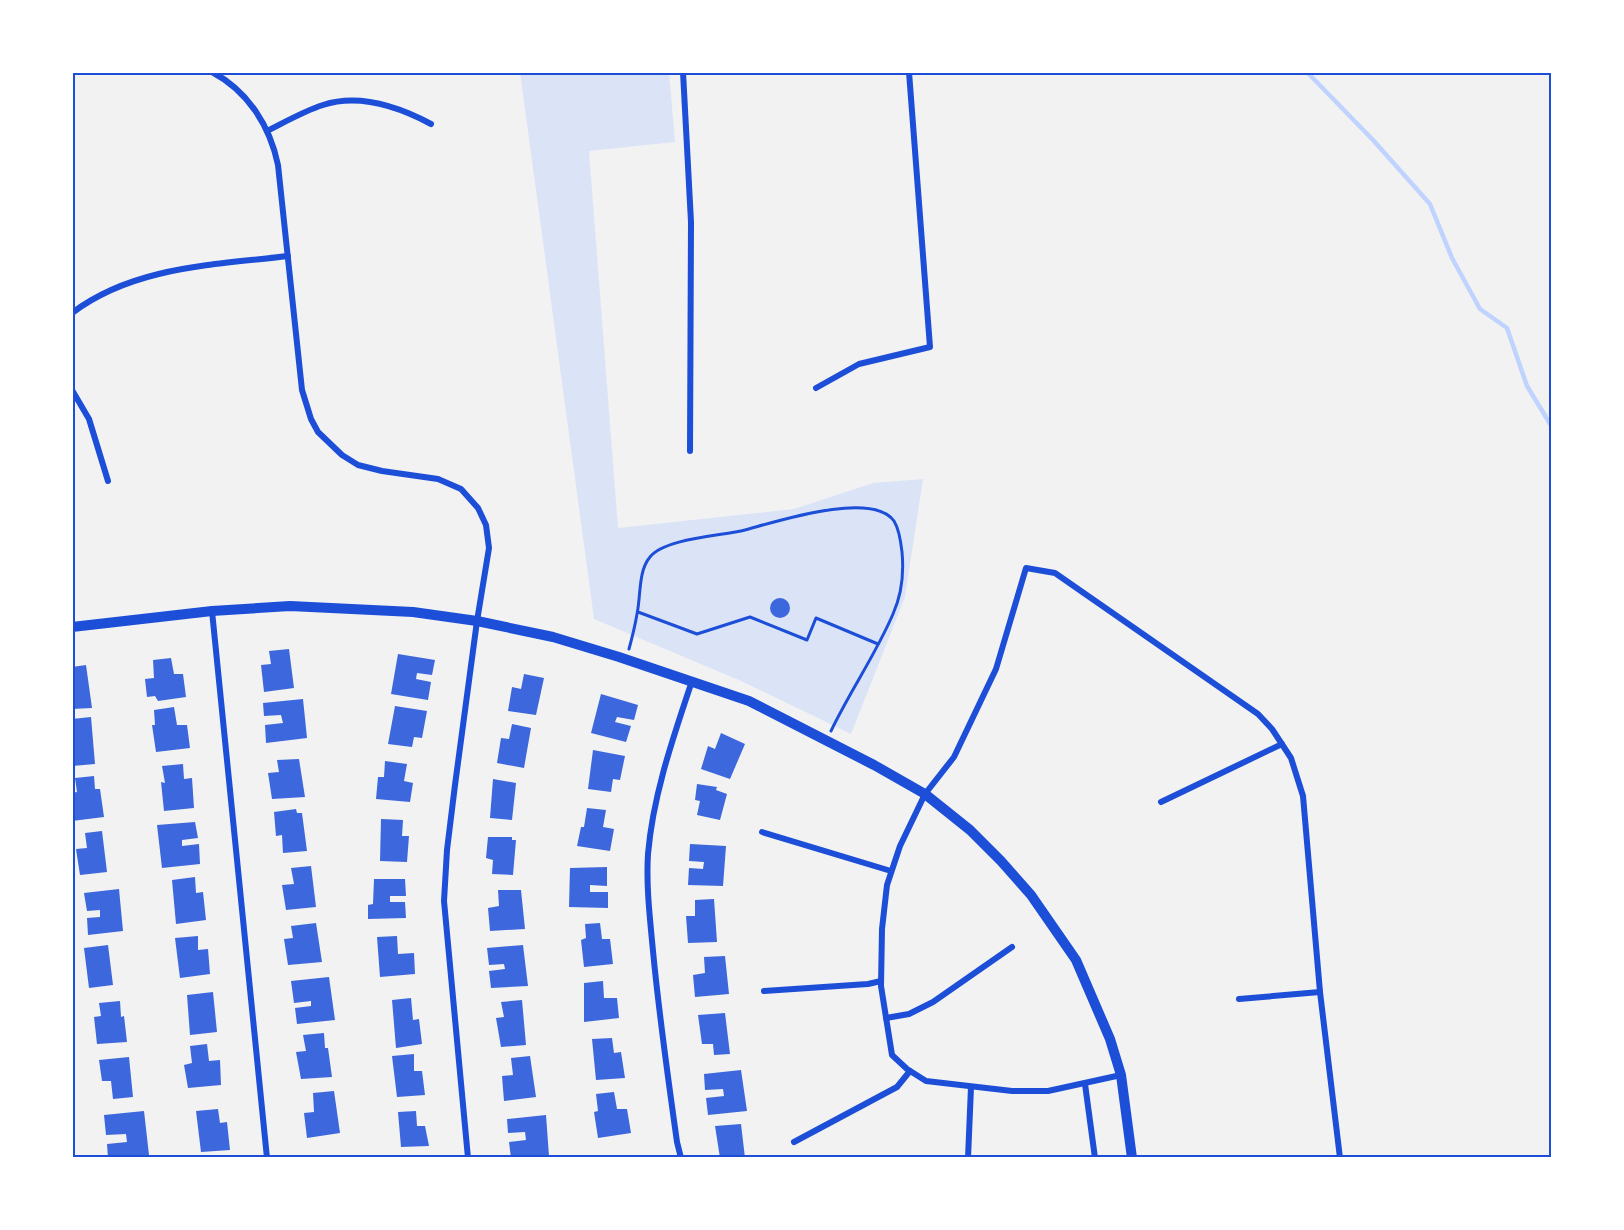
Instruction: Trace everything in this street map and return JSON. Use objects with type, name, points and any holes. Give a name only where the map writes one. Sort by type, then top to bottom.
[{"type":"street","points":[[212,72],[243,94],[267,130],[274,147],[278,165],[302,390],[311,419],[318,432],[329,445],[358,465],[438,479],[461,489],[478,508],[486,525],[489,548],[477,621],[447,850],[444,901],[468,1158]]},
{"type":"street","points":[[683,72],[691,222],[690,452]]},
{"type":"street","points":[[816,388],[858,364],[930,347],[909,72]]},
{"type":"street","points":[[267,130],[325,104],[348,100],[384,104],[407,111],[431,124]]},
{"type":"street","points":[[72,313],[83,304],[142,277],[288,256]]},
{"type":"street","points":[[72,390],[89,419],[108,481]]},
{"type":"street","points":[[1121,1075],[1048,1091],[1012,1091],[926,1081],[892,1055],[881,981],[882,929],[887,885],[900,846],[925,794],[954,757],[996,669],[1026,568],[1055,573],[1258,714],[1272,729],[1294,766],[1303,796],[1320,992],[1340,1158]]},
{"type":"street","points":[[72,627],[212,611],[290,606],[413,612],[477,621],[553,637],[749,701],[925,794],[970,830],[1031,895],[1076,960],[1102,1020],[1121,1075],[1132,1158]]},
{"type":"street","points":[[212,611],[267,1158]]},
{"type":"street","points":[[681,1158],[659,1022],[649,906],[648,855],[666,762],[692,681]]},
{"type":"street","points":[[1161,801],[1282,744]]},
{"type":"street","points":[[762,832],[891,872]]},
{"type":"street","points":[[886,1018],[909,1014],[933,1002],[1012,947]]},
{"type":"street","points":[[764,991],[868,984],[881,981]]},
{"type":"street","points":[[1239,999],[1320,992]]},
{"type":"street","points":[[794,1142],[897,1087],[910,1071]]},
{"type":"street","points":[[1085,1084],[1095,1158]]},
{"type":"street","points":[[968,1158],[971,1086]]},
{"type":"path","points":[[627,660],[646,562],[659,550],[686,541],[743,531],[811,512],[850,508],[878,511],[894,521],[902,545],[903,582],[894,613],[826,740]]},
{"type":"path","points":[[638,612],[697,634],[750,617],[807,640],[816,618],[878,644]]},
{"type":"shaded area","points":[[520,72],[669,72],[675,142],[589,151],[618,528],[794,509],[873,483],[923,479],[905,597],[851,734],[741,681],[594,619]]},
{"type":"building","points":[[776,598],[784,598],[790,604],[790,612],[784,618],[776,618],[770,612],[770,604]]},
{"type":"building","points":[[289,649],[294,688],[264,692],[261,665],[271,664],[269,651]]},
{"type":"building","points":[[398,654],[435,660],[432,675],[417,673],[416,679],[431,682],[428,700],[391,694]]},
{"type":"building","points":[[171,658],[174,674],[183,674],[186,697],[158,701],[155,696],[147,697],[145,679],[154,678],[153,660]]},
{"type":"building","points":[[86,665],[92,708],[72,709],[72,667]]},
{"type":"building","points":[[524,674],[544,678],[536,715],[508,711],[512,687],[521,689]]},
{"type":"building","points":[[601,694],[638,705],[634,720],[617,717],[615,722],[631,726],[626,742],[591,733]]},
{"type":"building","points":[[303,699],[307,738],[266,743],[265,725],[283,723],[281,715],[264,716],[263,703]]},
{"type":"building","points":[[395,706],[427,711],[422,738],[414,737],[412,747],[388,744]]},
{"type":"building","points":[[174,707],[177,725],[187,725],[190,748],[156,752],[152,725],[155,725],[154,710]]},
{"type":"building","points":[[91,717],[95,764],[72,766],[72,719]]},
{"type":"building","points":[[512,724],[531,728],[524,768],[497,763],[501,738],[509,739]]},
{"type":"building","points":[[721,733],[745,744],[730,779],[701,769],[708,746],[715,749]]},
{"type":"building","points":[[593,750],[625,756],[620,780],[613,779],[611,792],[588,789]]},
{"type":"building","points":[[299,759],[305,797],[272,799],[268,773],[279,772],[277,760]]},
{"type":"building","points":[[385,761],[407,764],[404,781],[413,783],[410,802],[376,799],[378,777],[384,777]]},
{"type":"building","points":[[183,764],[184,779],[192,778],[194,808],[164,811],[161,782],[165,783],[162,766]]},
{"type":"building","points":[[94,776],[95,789],[100,789],[104,817],[72,821],[72,793],[77,792],[75,778]]},
{"type":"building","points":[[493,779],[516,783],[512,820],[490,818]]},
{"type":"building","points":[[697,784],[717,787],[716,790],[727,794],[720,820],[697,815],[700,801],[695,800]]},
{"type":"building","points":[[587,808],[606,810],[603,827],[614,829],[610,851],[577,846],[581,827],[584,827]]},
{"type":"building","points":[[296,809],[297,813],[302,813],[307,851],[283,853],[282,835],[276,836],[274,812]]},
{"type":"building","points":[[381,819],[403,820],[402,836],[409,836],[407,862],[380,861]]},
{"type":"building","points":[[195,822],[198,838],[182,840],[182,846],[199,844],[200,864],[162,868],[157,825]]},
{"type":"building","points":[[102,831],[107,872],[80,875],[76,849],[87,848],[85,833]]},
{"type":"building","points":[[488,837],[512,837],[512,840],[516,840],[513,875],[492,874],[493,860],[486,858]]},
{"type":"building","points":[[690,844],[726,846],[723,886],[688,885],[689,868],[703,869],[704,862],[689,861]]},
{"type":"building","points":[[311,866],[316,907],[286,910],[282,885],[294,884],[291,868]]},
{"type":"building","points":[[607,867],[607,886],[590,885],[590,892],[608,892],[608,908],[569,907],[570,868]]},
{"type":"building","points":[[195,877],[196,893],[203,892],[206,920],[176,924],[172,880]]},
{"type":"building","points":[[374,879],[405,879],[406,896],[390,896],[390,902],[405,902],[406,918],[368,919],[368,905],[373,904]]},
{"type":"building","points":[[119,889],[123,931],[88,935],[87,918],[100,917],[100,910],[87,911],[84,893]]},
{"type":"building","points":[[498,890],[521,890],[525,929],[490,931],[488,908],[499,906]]},
{"type":"building","points":[[714,899],[717,942],[688,943],[686,916],[695,916],[695,900]]},
{"type":"building","points":[[316,923],[322,962],[288,965],[284,939],[293,938],[291,926]]},
{"type":"building","points":[[600,923],[602,939],[610,939],[613,964],[584,967],[581,940],[586,938],[585,924]]},
{"type":"building","points":[[198,936],[198,950],[208,949],[210,974],[180,978],[175,938]]},
{"type":"building","points":[[397,936],[398,954],[414,953],[415,974],[380,977],[377,937]]},
{"type":"building","points":[[108,945],[113,985],[89,988],[84,948]]},
{"type":"building","points":[[523,945],[528,986],[491,988],[489,971],[505,969],[504,964],[489,965],[487,948]]},
{"type":"building","points":[[725,956],[729,994],[695,997],[693,975],[705,973],[704,957]]},
{"type":"building","points":[[329,977],[335,1020],[297,1024],[295,1008],[311,1006],[311,1001],[294,1003],[291,981]]},
{"type":"building","points":[[603,981],[604,998],[617,998],[619,1018],[584,1022],[584,983]]},
{"type":"building","points":[[213,992],[217,1032],[190,1035],[187,995]]},
{"type":"building","points":[[411,998],[413,1020],[419,1019],[422,1044],[396,1048],[392,1000]]},
{"type":"building","points":[[522,1000],[526,1045],[501,1047],[496,1018],[504,1017],[501,1002]]},
{"type":"building","points":[[120,1001],[127,1042],[97,1044],[94,1017],[101,1016],[99,1003]]},
{"type":"building","points":[[725,1013],[730,1054],[714,1055],[713,1044],[702,1044],[698,1015]]},
{"type":"building","points":[[324,1033],[332,1077],[301,1079],[296,1052],[306,1051],[303,1035]]},
{"type":"building","points":[[612,1038],[614,1053],[621,1052],[625,1078],[596,1080],[592,1039]]},
{"type":"building","points":[[207,1044],[209,1061],[220,1060],[221,1085],[188,1088],[184,1065],[192,1063],[190,1046]]},
{"type":"building","points":[[414,1054],[414,1071],[422,1071],[425,1095],[397,1097],[392,1056]]},
{"type":"building","points":[[530,1056],[536,1097],[504,1101],[502,1076],[513,1075],[511,1058]]},
{"type":"building","points":[[129,1057],[133,1097],[113,1099],[111,1081],[102,1081],[99,1060]]},
{"type":"building","points":[[741,1070],[747,1111],[708,1115],[706,1098],[724,1096],[723,1089],[705,1090],[704,1074]]},
{"type":"building","points":[[334,1091],[340,1133],[307,1138],[304,1113],[314,1112],[313,1093]]},
{"type":"building","points":[[614,1092],[617,1109],[627,1109],[631,1133],[598,1138],[594,1112],[598,1111],[596,1094]]},
{"type":"building","points":[[218,1109],[220,1123],[227,1122],[230,1150],[201,1152],[196,1111]]},
{"type":"building","points":[[144,1111],[149,1155],[108,1158],[107,1144],[127,1142],[126,1134],[106,1135],[104,1115]]},
{"type":"building","points":[[416,1111],[417,1126],[425,1126],[429,1146],[401,1147],[398,1112]]},
{"type":"building","points":[[546,1115],[549,1156],[511,1158],[509,1142],[526,1140],[525,1132],[508,1133],[507,1119]]},
{"type":"building","points":[[741,1124],[745,1158],[720,1158],[715,1126]]},
{"type":"waterway","points":[[1307,72],[1373,140],[1430,204],[1452,258],[1480,309],[1507,328],[1527,386],[1552,427]]}]
